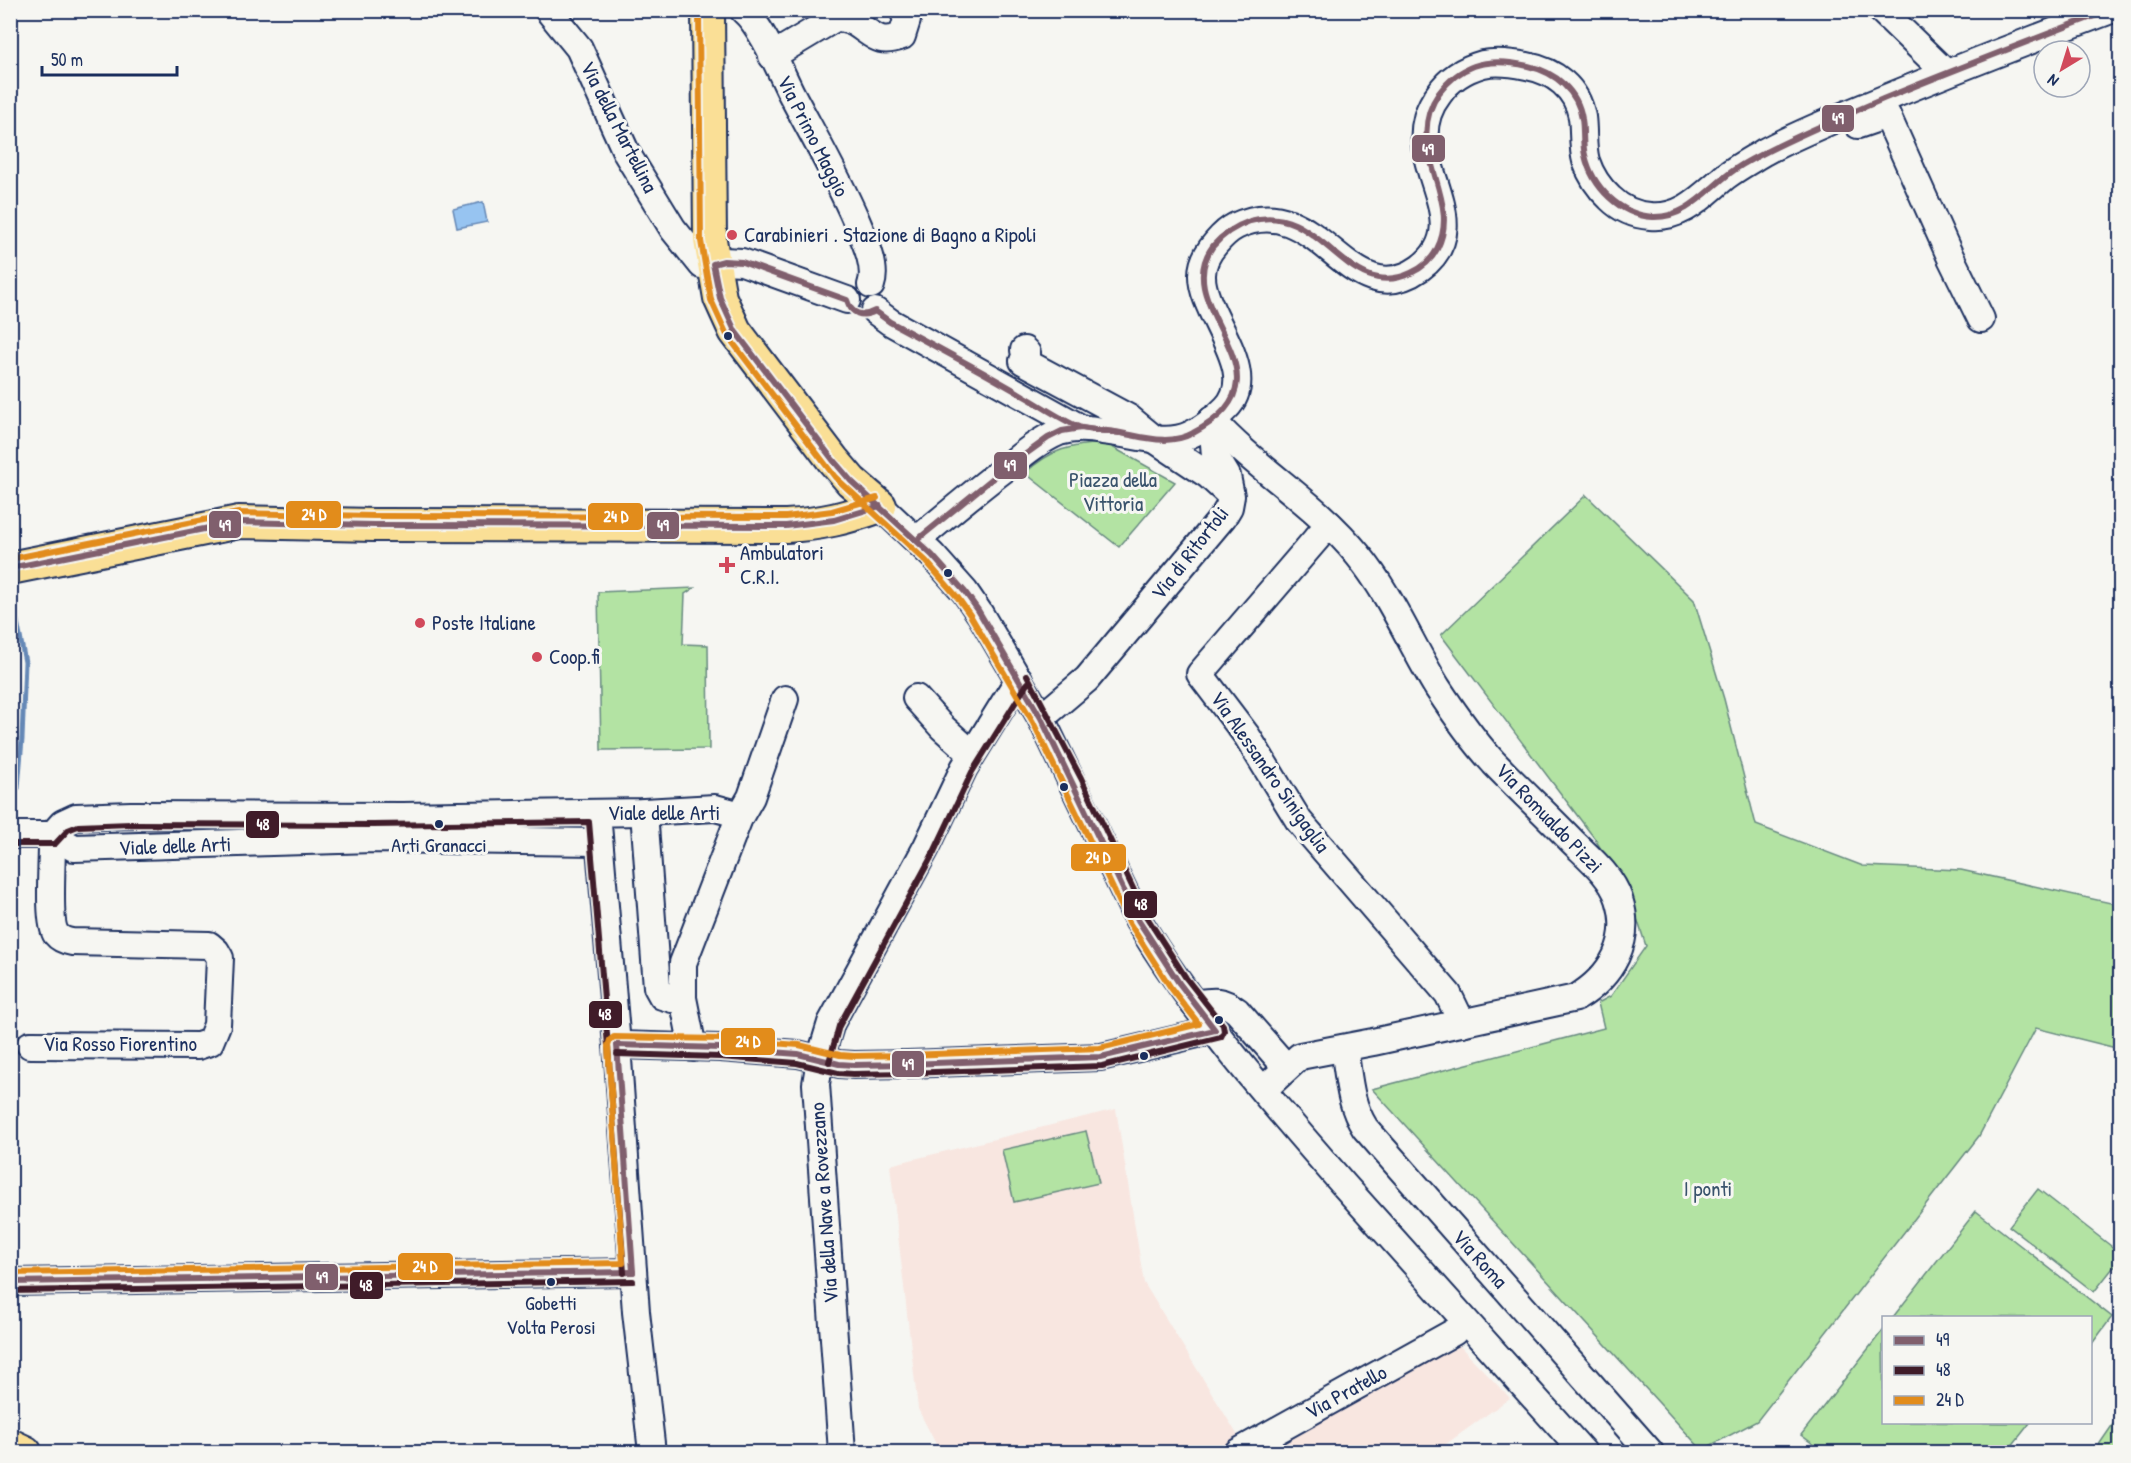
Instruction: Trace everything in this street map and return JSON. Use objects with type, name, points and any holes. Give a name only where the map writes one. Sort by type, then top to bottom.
[{"type":"main road","points":[[10,568],[239,522],[374,525],[786,526],[840,520],[880,506],[851,481],[833,460],[735,330],[720,298],[713,264],[708,207],[708,10]]},
{"type":"main road","points":[[10,1445],[25,1452]]},
{"type":"street","name":"Via della Martellina","points":[[548,10],[579,48],[627,154],[673,229],[702,265],[713,264]]},
{"type":"street","name":"Via Primo Maggio","points":[[743,10],[754,23],[772,56],[855,219],[874,274],[872,285]]},
{"type":"street","name":"Via Primo Maggio","points":[[772,56],[837,17],[853,21],[875,38],[889,41],[902,36],[907,21],[903,10]]},
{"type":"street","points":[[1881,10],[1956,69]]},
{"type":"street","points":[[917,540],[1031,448],[1062,431],[1081,428],[1157,441],[1178,440],[1196,432],[1212,420],[1233,399],[1237,392],[1238,382],[1226,339],[1203,286],[1203,266],[1211,249],[1227,231],[1236,226],[1267,218],[1294,224],[1301,227],[1348,265],[1370,276],[1389,279],[1400,277],[1421,267],[1438,248],[1444,230],[1442,203],[1424,142],[1427,118],[1438,94],[1462,72],[1495,62],[1535,67],[1556,76],[1572,94],[1578,105],[1582,116],[1585,159],[1600,189],[1616,204],[1633,213],[1666,217],[1691,207],[1728,175],[1800,134],[1956,69],[2112,10]]},
{"type":"street","points":[[1800,134],[1824,138],[1887,115],[1981,319]]},
{"type":"street","points":[[713,264],[724,261],[742,262],[848,300]]},
{"type":"street","points":[[855,285],[872,285],[880,295],[876,311],[866,315],[857,314],[850,309],[848,294],[855,285]]},
{"type":"street","points":[[876,311],[885,319],[1081,428]]},
{"type":"street","points":[[1024,350],[1027,353],[1023,361],[1129,418],[1157,441],[1208,475],[1231,496]]},
{"type":"street","name":"Via di Ritortoli","points":[[1041,718],[1087,679],[1229,507],[1231,496],[1227,476],[1215,456],[1212,420]]},
{"type":"street","name":"Via Romualdo Pizzi","points":[[1212,420],[1344,538],[1370,570],[1437,686],[1466,728],[1494,762],[1597,865],[1619,898],[1623,915],[1620,946],[1613,963],[1597,984],[1576,998],[1299,1056],[1286,1067]]},
{"type":"street","points":[[880,506],[917,540],[965,592],[1041,718],[1138,920],[1194,1004],[1263,1090],[1451,1306],[1583,1452]]},
{"type":"street","name":"Via Alessandro Sinigaglia","points":[[1329,524],[1200,674],[1248,736],[1299,821],[1448,994],[1462,1023]]},
{"type":"street","name":"Via della Nave a Rovezzano","points":[[842,1452],[816,1084],[820,1059],[831,1023],[926,848],[972,754],[1019,679]]},
{"type":"street","points":[[916,698],[942,727],[972,754]]},
{"type":"street","points":[[693,1048],[683,998],[682,972],[686,953],[739,818],[751,797],[785,699]]},
{"type":"street","name":"Viale delle Arti","points":[[373,828],[597,813],[715,808],[730,812],[739,818]]},
{"type":"street","points":[[644,812],[657,987],[662,996],[672,999],[683,998]]},
{"type":"street","points":[[597,813],[617,1045],[636,1312],[652,1452]]},
{"type":"street","name":"Viale delle Arti","points":[[52,835],[63,823],[76,817],[131,815],[599,842]]},
{"type":"street","points":[[10,835],[52,835]]},
{"type":"street","name":"Via Rosso Fiorentino","points":[[30,1045],[198,1046],[210,1042],[217,1025],[220,958],[209,945],[72,942],[63,940],[57,935],[51,919],[52,835]]},
{"type":"street","points":[[1194,1004],[1215,1001],[1230,1006],[1286,1067],[1263,1090]]},
{"type":"street","points":[[617,1045],[798,1054],[854,1065],[1081,1058],[1123,1052],[1215,1030]]},
{"type":"street","name":"Via Roma","points":[[1344,1048],[1349,1090],[1355,1110],[1365,1128],[1650,1452]]},
{"type":"street","points":[[10,1282],[633,1272]]},
{"type":"street","name":"Via Pratello","points":[[1238,1452],[1454,1332]]},
{"type":"shaded area","points":[[1116,1109],[1144,1283],[1248,1452],[940,1452],[918,1409],[890,1165]]},
{"type":"shaded area","points":[[1452,1338],[1510,1398],[1435,1452],[1264,1452]]},
{"type":"green space","name":"Piazza della Vittoria","points":[[1105,443],[1175,482],[1119,547],[1025,473],[1053,453],[1081,445]]},
{"type":"green space","name":"I ponti","points":[[1586,495],[1694,600],[1724,699],[1756,825],[1863,866],[1961,870],[2120,905],[2120,1049],[2036,1028],[1979,1136],[1757,1421],[1702,1450],[1372,1089],[1604,1028],[1598,1003],[1611,996],[1646,946],[1631,900],[1595,839],[1441,635]]},
{"type":"green space","points":[[694,588],[685,594],[683,644],[708,645],[709,749],[601,750],[598,592]]},
{"type":"green space","points":[[1086,1131],[1099,1183],[1014,1202],[1002,1150]]},
{"type":"green space","points":[[2038,1189],[2120,1253],[2120,1259],[2094,1292],[2009,1226]]},
{"type":"green space","points":[[1976,1211],[2112,1317],[2092,1344],[2092,1316],[1894,1316]]},
{"type":"green space","points":[[1882,1331],[1882,1424],[2029,1424],[2007,1452],[1824,1452],[1801,1435]]},
{"type":"green space","points":[[2120,1414],[2120,1452],[2094,1452]]},
{"type":"water","points":[[483,202],[487,222],[457,228],[453,209]]},
{"type":"waterway","points":[[10,586],[25,662],[18,788]]},
{"type":"transit line","points":[[10,1273],[623,1263],[608,1046],[614,1037],[720,1039],[799,1045],[840,1055],[907,1055],[1100,1048],[1199,1024],[1171,988],[1130,924],[1033,722],[970,615],[926,561],[835,477],[727,335],[711,300],[701,241],[699,10]]},
{"type":"transit line","name":"49","points":[[617,1045],[720,1048],[798,1054],[839,1064],[854,1065],[907,1064],[1101,1057],[1215,1030],[1179,983],[1138,920],[1041,718],[978,610],[932,555],[851,481],[833,460],[735,331],[720,298],[713,264],[724,261],[742,262],[847,300],[851,309],[858,313],[866,314],[875,311],[890,322],[1079,427],[1154,439],[1174,439],[1193,433],[1224,411],[1236,388],[1235,365],[1206,294],[1203,270],[1213,246],[1225,234],[1245,223],[1275,218],[1296,225],[1315,236],[1350,265],[1368,275],[1388,279],[1419,269],[1435,253],[1443,230],[1443,211],[1426,133],[1429,113],[1439,93],[1455,77],[1469,68],[1494,62],[1521,65],[1538,69],[1564,84],[1580,109],[1585,155],[1594,178],[1601,188],[1609,197],[1629,211],[1653,217],[1665,216],[1686,208],[1730,173],[1775,147],[1911,87],[2110,10]]},
{"type":"transit line","name":"49","points":[[917,540],[998,474],[1048,438],[1062,431],[1081,428],[1119,433]]},
{"type":"transit line","points":[[10,559],[238,513],[374,516],[786,517],[832,511],[877,498]]},
{"type":"transit line","name":"49","points":[[10,568],[239,522],[374,525],[786,526],[834,520],[880,506]]},
{"type":"transit line","name":"48","points":[[617,1054],[720,1057],[797,1063],[838,1073],[853,1074],[907,1073],[1102,1066],[1221,1037],[1224,1031],[1223,1025],[1186,978],[1146,916],[1081,778],[1027,675]]},
{"type":"transit line","name":"48","points":[[829,1062],[839,1026],[934,852],[972,772],[1027,684]]},
{"type":"transit line","name":"48","points":[[10,844],[55,844],[68,830],[78,826],[589,822],[624,1273]]},
{"type":"transit line","name":"49","points":[[617,1045],[633,1272]]},
{"type":"transit line","name":"49","points":[[10,1282],[633,1272]]},
{"type":"transit line","name":"48","points":[[10,1291],[633,1281]]},
{"type":"place","name":"Carabinieri . Stazione di Bagno a Ripoli","points":[[732,235]]},
{"type":"place","name":"Ambulatori C.R.I.","points":[[727,565]]},
{"type":"place","name":"Poste Italiane","points":[[420,623]]},
{"type":"place","name":"Coop.fi","points":[[537,657]]},
{"type":"place","name":"Arti Granacci","points":[[439,824]]},
{"type":"place","name":"Gobetti Volta Perosi","points":[[551,1282]]}]
